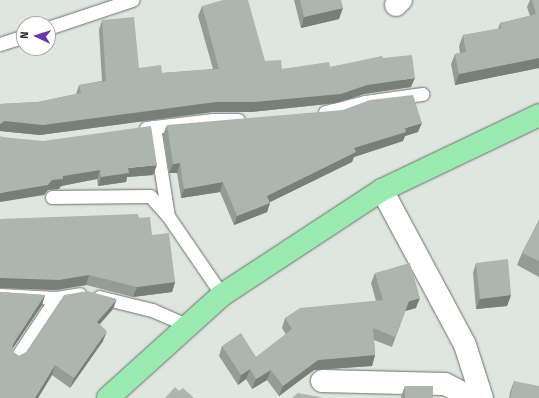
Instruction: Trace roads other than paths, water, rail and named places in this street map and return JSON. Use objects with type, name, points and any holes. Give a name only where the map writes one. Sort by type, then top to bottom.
[{"type":"main road","points":[[108,398],[222,295],[382,190],[539,115]]},
{"type":"street","points":[[382,190],[465,345],[482,398]]},
{"type":"street","points":[[322,381],[445,384],[472,398]]},
{"type":"lane","points":[[56,25],[132,0]]},
{"type":"lane","points":[[0,44],[16,39]]},
{"type":"lane","points":[[309,114],[339,111],[365,102],[422,94]]},
{"type":"lane","points":[[132,130],[213,120],[251,120]]},
{"type":"lane","points":[[154,127],[168,216]]},
{"type":"lane","points":[[52,197],[150,196],[168,216],[222,295]]},
{"type":"lane","points":[[0,295],[56,298],[84,293],[152,310],[189,326]]},
{"type":"lane","points":[[16,358],[56,298]]}]
